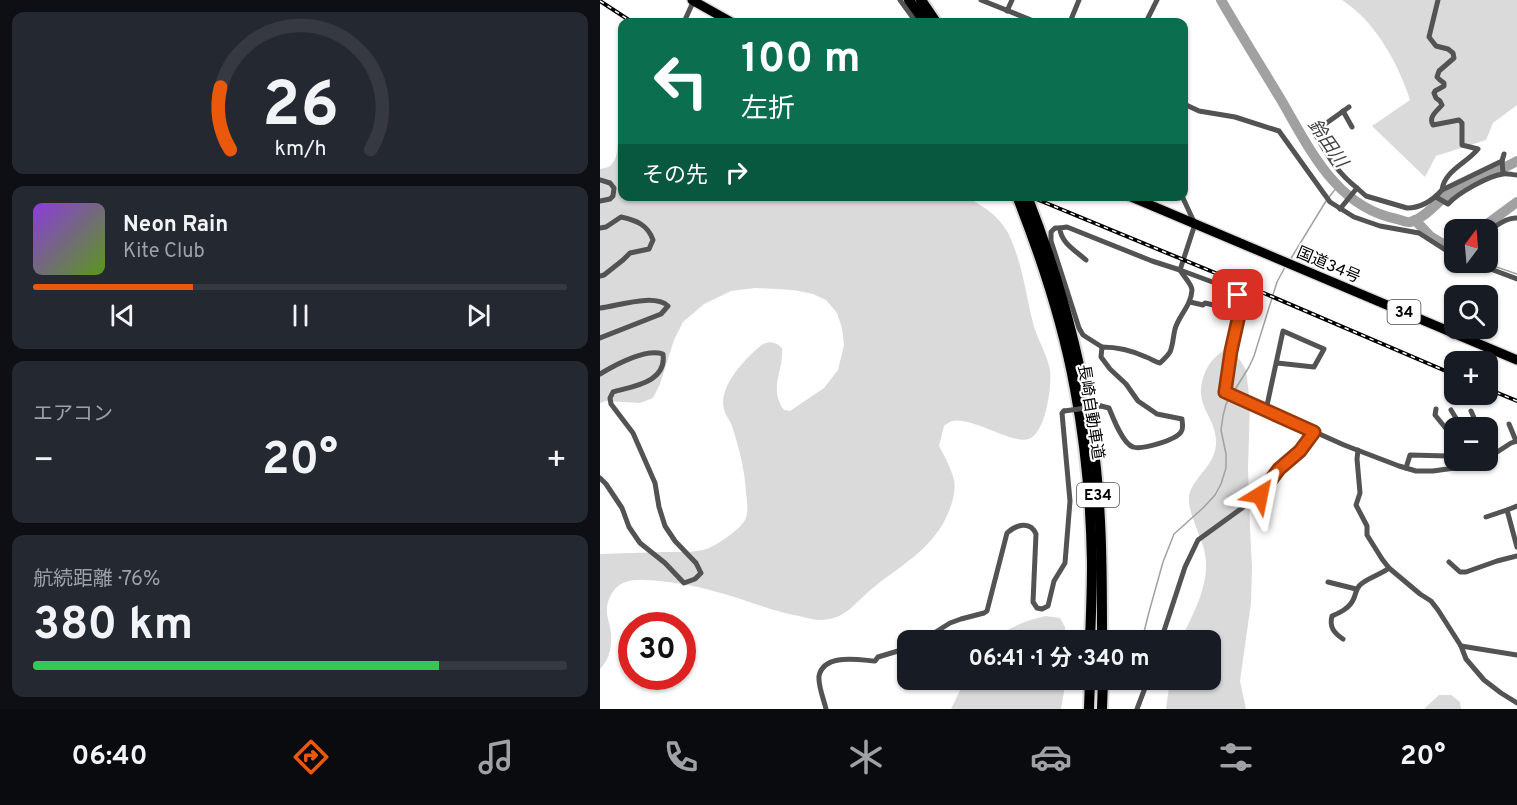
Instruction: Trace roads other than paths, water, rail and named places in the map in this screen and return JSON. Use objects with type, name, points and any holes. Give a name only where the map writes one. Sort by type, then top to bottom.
[{"type":"highway","points":[[693,0],[724,18]]},
{"type":"highway","points":[[909,0],[922,18]]},
{"type":"highway","points":[[921,0],[933,18]]},
{"type":"highway","name":"長崎自動車道","points":[[1019,201],[1072,351],[1087,483],[1092,562],[1090,630]]},
{"type":"highway","name":"長崎自動車道","points":[[1029,201],[1044,237],[1059,284],[1072,351],[1092,432],[1102,561],[1102,630]]},
{"type":"highway","name":"国道34号","points":[[1141,201],[1517,360]]},
{"type":"highway","points":[[1089,709],[1090,690]]},
{"type":"highway","points":[[1102,709],[1103,690]]},
{"type":"street","points":[[686,18],[693,0]]},
{"type":"street","points":[[900,0],[913,18]]},
{"type":"street","points":[[981,0],[1025,18]]},
{"type":"street","points":[[1007,11],[1012,0]]},
{"type":"street","points":[[1072,18],[1079,0]]},
{"type":"street","points":[[1148,18],[1157,0]]},
{"type":"street","points":[[1438,0],[1429,37],[1436,46],[1453,53],[1454,58],[1437,76],[1444,82],[1444,86],[1434,93],[1442,105],[1431,117],[1431,121],[1433,125],[1458,120],[1462,123],[1462,145],[1478,149],[1454,171],[1442,186],[1442,190]]},
{"type":"street","points":[[1188,106],[1199,111],[1235,117],[1279,131],[1330,202],[1354,217],[1380,226],[1419,233],[1444,249]]},
{"type":"street","points":[[1352,127],[1346,109],[1314,132],[1334,167],[1356,188],[1366,196],[1407,208],[1414,208],[1436,197],[1452,184],[1502,161]]},
{"type":"street","points":[[1503,173],[1504,154]]},
{"type":"street","points":[[1436,197],[1448,204],[1461,192],[1503,173],[1517,175]]},
{"type":"street","points":[[600,180],[610,183],[614,188],[610,199],[600,201]]},
{"type":"street","points":[[1341,208],[1356,188]]},
{"type":"street","points":[[1180,270],[1195,224],[1184,201]]},
{"type":"street","points":[[600,228],[606,227],[621,217],[633,219],[650,232],[653,240],[649,249],[630,253],[614,268],[600,276]]},
{"type":"street","points":[[1498,225],[1509,218],[1517,218]]},
{"type":"street","points":[[1180,270],[1191,286],[1190,302],[1176,327],[1171,350],[1160,363],[1126,350],[1102,347],[1083,335],[1079,328],[1051,241],[1051,232],[1055,228],[1067,227],[1143,258],[1180,270],[1234,290],[1240,299],[1241,306],[1226,381],[1225,392],[1228,394],[1314,432],[1406,468],[1416,471],[1444,469]]},
{"type":"street","points":[[1060,228],[1063,240],[1086,260]]},
{"type":"street","points":[[1498,272],[1517,279]]},
{"type":"street","points":[[600,308],[645,301],[659,301],[668,306],[661,314],[600,338]]},
{"type":"street","points":[[1190,302],[1203,305],[1205,303],[1239,316]]},
{"type":"street","points":[[1266,410],[1283,331],[1324,349],[1314,367],[1277,363]]},
{"type":"street","points":[[939,630],[950,623],[984,614],[987,611],[1007,533],[1013,527],[1021,525],[1034,528],[1036,534],[1033,602],[1036,608],[1042,609],[1048,606],[1054,581],[1065,563],[1070,501],[1062,413],[1064,411],[1101,406],[1109,408],[1126,442],[1133,447],[1173,439],[1181,434],[1182,418],[1157,414],[1138,401],[1101,357],[1102,347]]},
{"type":"street","points":[[600,374],[616,364],[644,354],[656,352],[663,354],[664,363],[660,372],[652,380],[613,392],[610,398],[611,404],[633,432],[655,483],[665,526],[675,541],[696,563],[701,573],[695,579],[684,583],[665,563],[640,543],[629,527],[622,508],[600,478]]},
{"type":"street","points":[[1436,409],[1435,415],[1444,426]]},
{"type":"street","points":[[1451,410],[1456,417]]},
{"type":"street","points":[[1471,411],[1474,417]]},
{"type":"street","points":[[1498,451],[1517,441],[1509,424]]},
{"type":"street","points":[[1164,630],[1185,567],[1198,540],[1260,495],[1279,469],[1300,451],[1314,432]]},
{"type":"street","points":[[1358,450],[1360,493],[1356,505],[1367,526],[1367,535],[1382,559],[1389,568],[1431,601],[1461,646],[1466,659],[1484,680],[1517,703]]},
{"type":"street","points":[[1406,468],[1410,455],[1444,456]]},
{"type":"street","points":[[1486,517],[1517,506]]},
{"type":"street","points":[[1507,510],[1517,548]]},
{"type":"street","points":[[1449,562],[1460,572],[1466,572],[1517,556]]},
{"type":"street","points":[[1343,639],[1335,634],[1330,623],[1332,616],[1347,609],[1356,589],[1361,584],[1389,568]]},
{"type":"street","points":[[1328,582],[1356,589]]},
{"type":"street","points":[[1461,646],[1517,655]]},
{"type":"street","points":[[826,709],[819,676],[828,664],[836,660],[847,659],[875,661],[878,657],[897,651]]},
{"type":"street","points":[[1137,709],[1144,690]]},
{"type":"waterway","name":"鈴田川","points":[[1221,0],[1313,155],[1340,188],[1357,202],[1375,212],[1406,222],[1414,221],[1449,194],[1517,161]]},
{"type":"waterway","points":[[1329,197],[1338,186]]},
{"type":"waterway","points":[[1290,260],[1326,201]]},
{"type":"waterway","name":"鈴田川","points":[[1494,219],[1517,202]]},
{"type":"waterway","name":"鈴田川","points":[[1415,220],[1430,236],[1444,244]]},
{"type":"waterway","points":[[1144,630],[1163,562],[1174,534],[1203,508],[1221,484],[1226,468],[1226,454],[1221,430],[1226,404],[1254,356],[1277,282],[1285,267]]},
{"type":"waterway","points":[[1498,267],[1517,274]]},
{"type":"railway","points":[[600,1],[626,18]]},
{"type":"railway","points":[[1041,201],[1444,370]]},
{"type":"railway","points":[[1498,393],[1517,401]]}]
